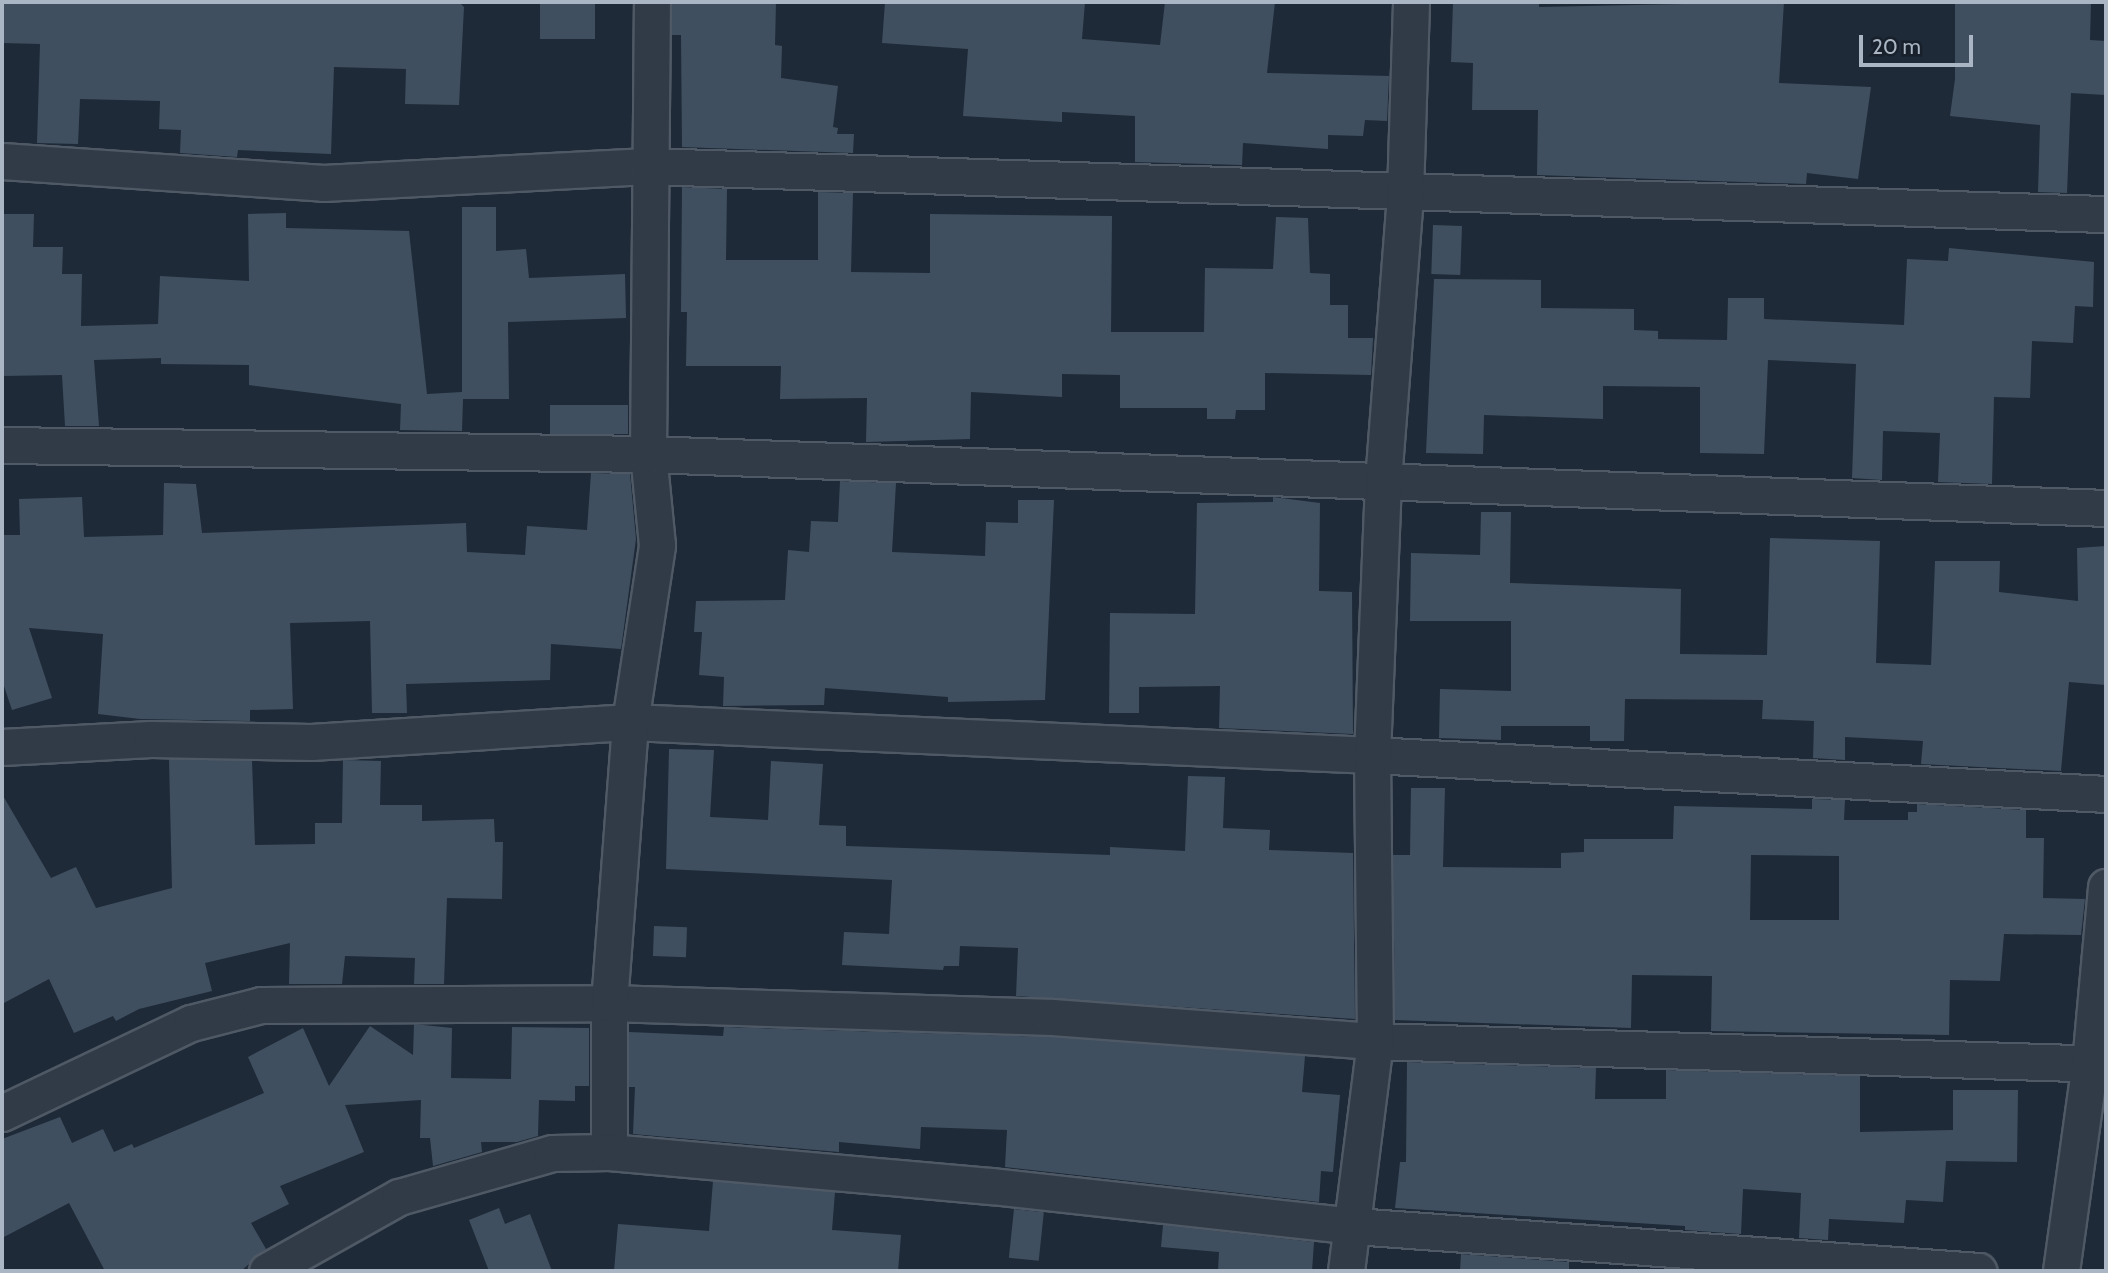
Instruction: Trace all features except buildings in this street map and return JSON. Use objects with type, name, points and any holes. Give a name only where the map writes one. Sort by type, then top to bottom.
[{"type":"street","points":[[609,1152],[609,1003],[630,722],[657,545],[648,454],[648,166],[652,2]]},
{"type":"street","points":[[1346,1271],[1354,1226],[1374,1041],[1372,755],[1382,481],[1405,194],[1411,2]]},
{"type":"street","points":[[2,161],[323,183],[648,166],[1405,194],[2106,214]]},
{"type":"street","points":[[2,445],[648,454],[2106,508]]},
{"type":"street","points":[[2,747],[151,739],[311,742],[630,722],[1372,755],[2106,794]]},
{"type":"street","points":[[2061,1271],[2098,1063],[2106,887]]},
{"type":"street","points":[[2,1113],[191,1023],[261,1005],[609,1003],[1053,1017],[1374,1041],[2098,1063]]},
{"type":"street","points":[[267,1271],[399,1197],[552,1153],[609,1152],[992,1186],[1354,1226],[1978,1271]]}]
